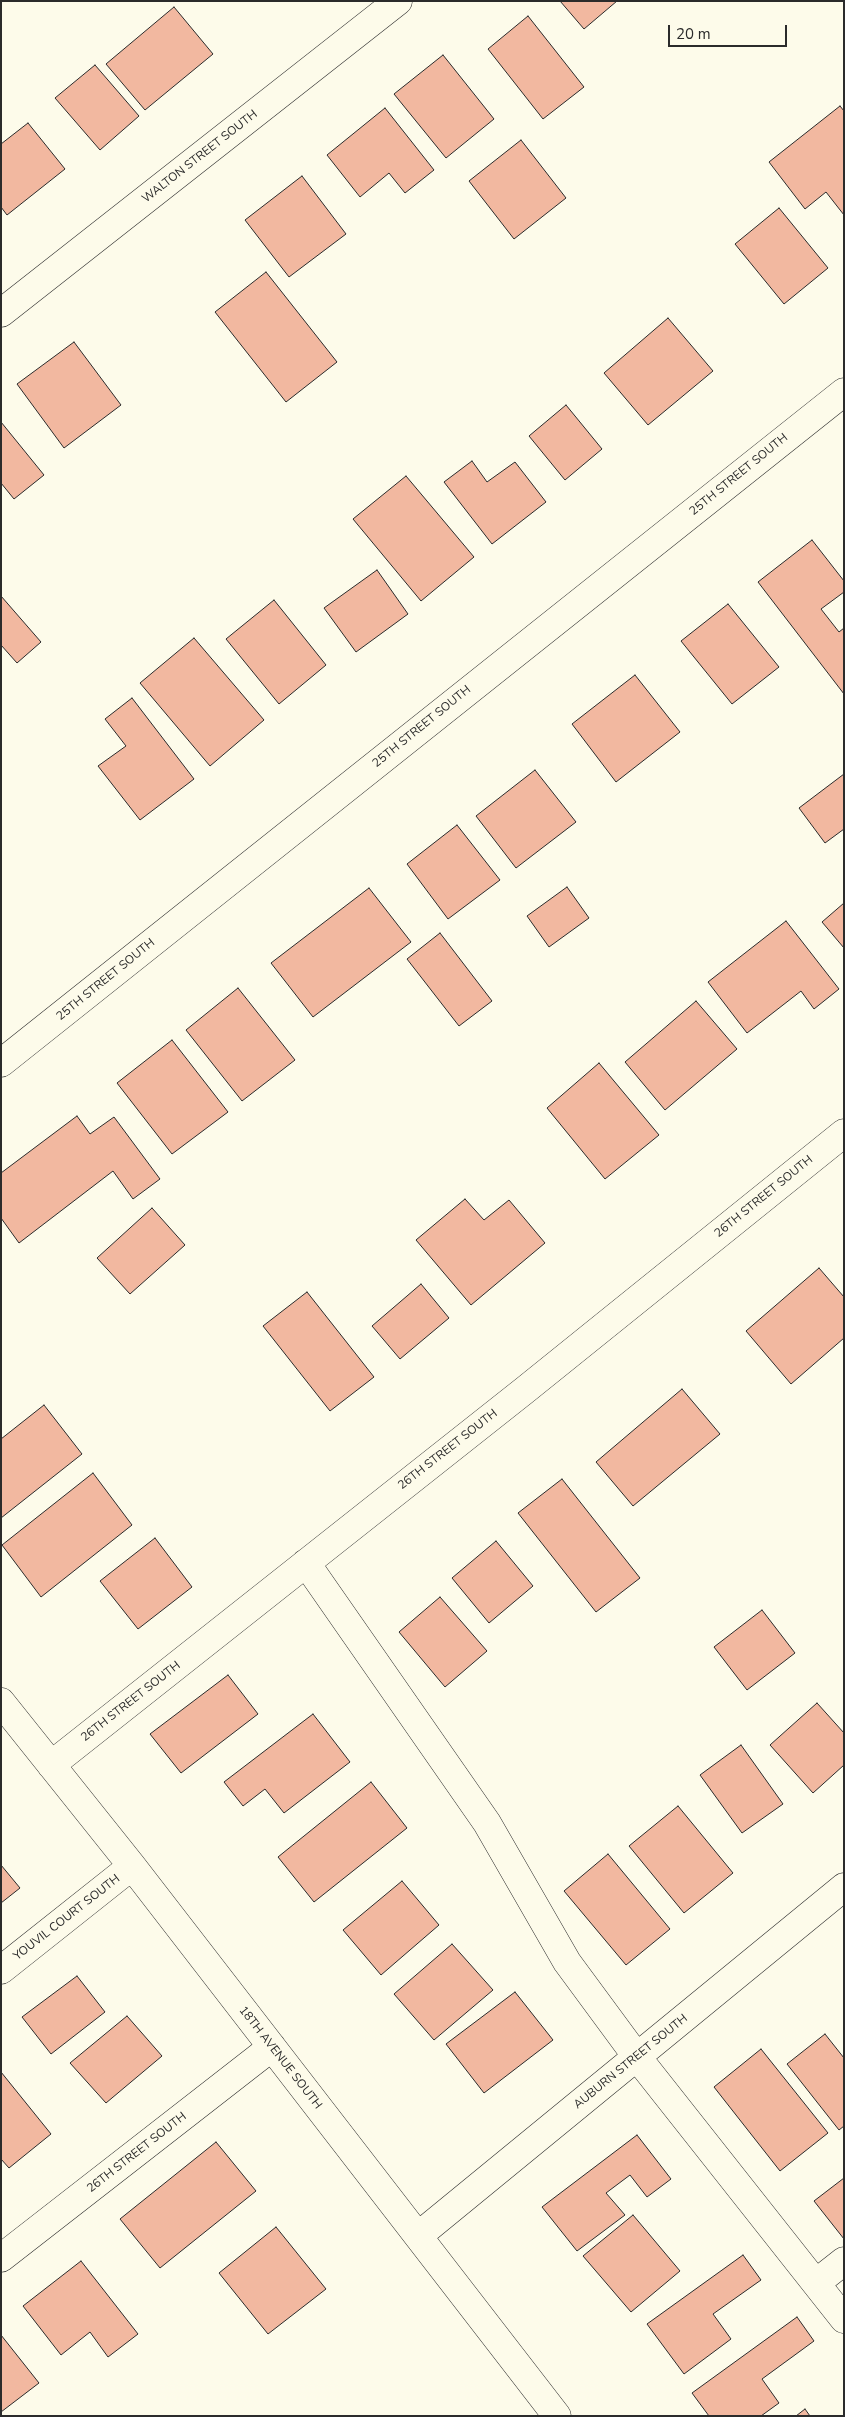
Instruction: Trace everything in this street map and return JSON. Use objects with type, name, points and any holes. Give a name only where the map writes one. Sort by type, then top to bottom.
[{"type":"street","name":"WALTON STREET SOUTH","points":[[1,313],[398,1]]},
{"type":"street","name":"25TH STREET SOUTH","points":[[1,1063],[844,392]]},
{"type":"street","name":"26TH STREET SOUTH","points":[[51,1765],[844,1133]]},
{"type":"street","points":[[306,1563],[488,1823],[567,1962],[637,2057],[844,2319]]},
{"type":"street","name":"18TH AVENUE SOUTH","points":[[1,1702],[132,1866],[557,2416]]},
{"type":"street","name":"YOUVIL COURT SOUTH","points":[[1,1970],[132,1866]]},
{"type":"street","name":"AUBURN STREET SOUTH","points":[[418,2236],[844,1887]]},
{"type":"street","name":"26TH STREET SOUTH","points":[[1,2258],[272,2047]]},
{"type":"street","points":[[816,2283],[844,2260]]},
{"type":"building","points":[[560,1],[617,1],[584,29]]},
{"type":"building","points":[[174,7],[213,54],[145,110],[106,64]]},
{"type":"building","points":[[528,16],[584,87],[543,119],[488,49]]},
{"type":"building","points":[[443,55],[494,119],[446,158],[394,94]]},
{"type":"building","points":[[95,65],[139,116],[100,150],[55,98]]},
{"type":"building","points":[[840,106],[844,111],[844,215],[826,192],[805,209],[769,162]]},
{"type":"building","points":[[385,108],[434,170],[405,193],[389,173],[360,197],[327,155]]},
{"type":"building","points":[[28,123],[65,169],[7,215],[1,207],[1,144]]},
{"type":"building","points":[[521,140],[566,198],[514,239],[469,181]]},
{"type":"building","points":[[302,176],[346,234],[289,277],[245,220]]},
{"type":"building","points":[[779,208],[828,268],[784,304],[735,244]]},
{"type":"building","points":[[266,272],[337,362],[286,402],[215,312]]},
{"type":"building","points":[[668,318],[713,371],[648,425],[604,373]]},
{"type":"building","points":[[74,342],[121,405],[64,448],[17,384]]},
{"type":"building","points":[[566,405],[602,449],[565,480],[529,436]]},
{"type":"building","points":[[1,422],[44,475],[14,499],[1,483]]},
{"type":"building","points":[[472,461],[487,482],[515,462],[546,502],[492,544],[444,482]]},
{"type":"building","points":[[406,476],[474,557],[421,601],[353,519]]},
{"type":"building","points":[[812,540],[844,581],[844,592],[821,609],[839,632],[844,628],[844,694],[758,582]]},
{"type":"building","points":[[377,570],[408,614],[356,652],[324,608]]},
{"type":"building","points":[[1,596],[41,642],[17,663],[1,645]]},
{"type":"building","points":[[274,600],[326,665],[279,704],[226,639]]},
{"type":"building","points":[[728,604],[779,667],[732,704],[681,641]]},
{"type":"building","points":[[194,638],[264,720],[210,766],[140,683]]},
{"type":"building","points":[[635,675],[680,732],[616,782],[572,724]]},
{"type":"building","points":[[132,698],[194,779],[140,820],[98,766],[126,746],[105,719]]},
{"type":"building","points":[[535,770],[576,822],[516,868],[476,816]]},
{"type":"building","points":[[844,774],[844,829],[825,843],[799,808]]},
{"type":"building","points":[[457,825],[500,880],[448,919],[407,864]]},
{"type":"building","points":[[567,887],[589,918],[549,947],[527,916]]},
{"type":"building","points":[[369,888],[411,942],[313,1017],[271,963]]},
{"type":"building","points":[[844,903],[844,948],[822,922]]},
{"type":"building","points":[[786,921],[839,989],[814,1009],[801,991],[747,1033],[708,982]]},
{"type":"building","points":[[440,933],[492,1001],[459,1026],[407,959]]},
{"type":"building","points":[[238,988],[295,1060],[242,1101],[186,1030]]},
{"type":"building","points":[[696,1001],[737,1049],[665,1110],[625,1062]]},
{"type":"building","points":[[172,1040],[228,1112],[172,1154],[117,1083]]},
{"type":"building","points":[[599,1063],[659,1135],[605,1179],[547,1108]]},
{"type":"building","points":[[77,1116],[90,1134],[114,1117],[160,1179],[133,1199],[113,1171],[19,1243],[1,1218],[1,1173]]},
{"type":"building","points":[[465,1199],[484,1220],[509,1200],[545,1243],[471,1305],[416,1240]]},
{"type":"building","points":[[152,1208],[185,1245],[130,1294],[97,1258]]},
{"type":"building","points":[[819,1268],[844,1297],[844,1338],[791,1384],[746,1331]]},
{"type":"building","points":[[421,1284],[449,1318],[400,1359],[372,1326]]},
{"type":"building","points":[[307,1292],[374,1377],[330,1411],[263,1326]]},
{"type":"building","points":[[682,1389],[720,1434],[633,1506],[596,1462]]},
{"type":"building","points":[[44,1405],[82,1454],[1,1518],[1,1439]]},
{"type":"building","points":[[93,1473],[132,1525],[41,1597],[2,1545]]},
{"type":"building","points":[[562,1479],[640,1578],[596,1612],[518,1513]]},
{"type":"building","points":[[155,1538],[192,1587],[138,1629],[100,1581]]},
{"type":"building","points":[[496,1541],[533,1586],[489,1623],[452,1578]]},
{"type":"building","points":[[440,1597],[487,1651],[445,1687],[399,1632]]},
{"type":"building","points":[[762,1610],[795,1653],[747,1690],[714,1647]]},
{"type":"building","points":[[228,1675],[258,1714],[181,1773],[150,1734]]},
{"type":"building","points":[[817,1703],[844,1733],[844,1765],[813,1793],[770,1745]]},
{"type":"building","points":[[313,1714],[350,1762],[284,1813],[265,1789],[243,1806],[224,1782]]},
{"type":"building","points":[[741,1745],[783,1804],[742,1833],[700,1775]]},
{"type":"building","points":[[371,1782],[407,1828],[314,1902],[278,1857]]},
{"type":"building","points":[[678,1806],[733,1873],[684,1913],[629,1846]]},
{"type":"building","points":[[608,1854],[670,1929],[626,1965],[564,1891]]},
{"type":"building","points":[[1,1865],[20,1888],[1,1903]]},
{"type":"building","points":[[402,1881],[439,1925],[381,1975],[343,1930]]},
{"type":"building","points":[[452,1944],[493,1990],[434,2040],[394,1994]]},
{"type":"building","points":[[77,1976],[105,2012],[51,2054],[22,2017]]},
{"type":"building","points":[[515,1992],[553,2040],[484,2093],[446,2044]]},
{"type":"building","points":[[127,2016],[162,2056],[106,2103],[70,2063]]},
{"type":"building","points":[[825,2034],[844,2058],[844,2126],[839,2130],[787,2064]]},
{"type":"building","points":[[761,2049],[828,2133],[780,2171],[714,2087]]},
{"type":"building","points":[[1,2072],[51,2134],[9,2168],[1,2159]]},
{"type":"building","points":[[637,2135],[671,2179],[647,2197],[630,2175],[606,2193],[625,2215],[577,2251],[542,2207]]},
{"type":"building","points":[[216,2142],[256,2191],[160,2268],[120,2219]]},
{"type":"building","points":[[844,2178],[844,2239],[814,2201]]},
{"type":"building","points":[[633,2215],[680,2271],[631,2312],[583,2256]]},
{"type":"building","points":[[276,2227],[326,2289],[268,2334],[219,2273]]},
{"type":"building","points":[[743,2255],[761,2280],[713,2314],[731,2339],[684,2374],[647,2324]]},
{"type":"building","points":[[81,2261],[138,2334],[108,2357],[90,2332],[61,2355],[23,2306]]},
{"type":"building","points":[[797,2317],[814,2341],[762,2379],[779,2403],[761,2416],[709,2416],[692,2393]]},
{"type":"building","points":[[1,2335],[39,2383],[1,2412]]},
{"type":"building","points":[[805,2409],[810,2416],[796,2416]]}]
